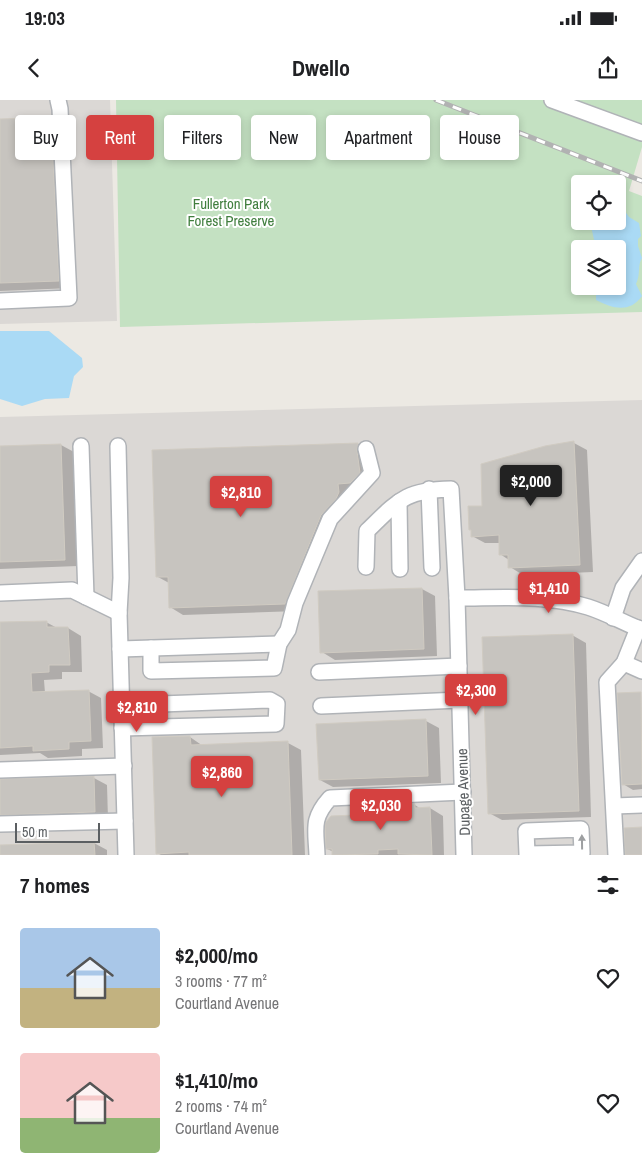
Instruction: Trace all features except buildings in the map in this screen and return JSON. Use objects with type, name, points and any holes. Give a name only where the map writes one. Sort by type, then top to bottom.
[{"type":"street","points":[[0,301],[69,298],[58,100]]},
{"type":"street","points":[[552,100],[642,132]]},
{"type":"street","points":[[81,446],[86,597]]},
{"type":"street","points":[[118,446],[121,578],[119,613],[126,855]]},
{"type":"street","points":[[151,648],[151,671],[274,668],[279,644],[288,630],[295,602],[330,519],[372,473],[366,450]]},
{"type":"street","name":"Dupage Avenue","points":[[429,490],[451,489],[457,598],[464,855]]},
{"type":"street","points":[[366,568],[368,531],[399,502],[411,494],[429,490],[432,568]]},
{"type":"street","points":[[399,502],[400,569]]},
{"type":"street","points":[[613,618],[623,588],[642,561]]},
{"type":"street","points":[[0,593],[72,590],[119,613]]},
{"type":"street","points":[[457,598],[535,598],[564,601],[590,608],[640,629],[624,663],[607,682],[616,855]]},
{"type":"street","points":[[120,649],[279,644]]},
{"type":"street","points":[[624,663],[642,671]]},
{"type":"street","points":[[319,672],[459,666]]},
{"type":"street","points":[[122,728],[276,724],[278,704],[270,700],[161,704],[157,709],[158,727]]},
{"type":"street","points":[[322,706],[460,700]]},
{"type":"street","points":[[0,770],[124,766]]},
{"type":"street","points":[[317,855],[315,821],[330,798],[463,792]]},
{"type":"street","points":[[614,806],[642,805]]},
{"type":"street","points":[[0,824],[125,821]]},
{"type":"street","points":[[582,830],[582,853],[527,855],[526,831],[582,830]]},
{"type":"shaded area","points":[[0,100],[110,100],[110,115],[86,115],[86,160],[112,160],[117,321],[0,324]]},
{"type":"shaded area","points":[[642,400],[642,855],[0,855],[0,417]]},
{"type":"green space","name":"Fullerton Park Forest Preserve","points":[[116,100],[642,100],[642,147],[629,191],[642,196],[642,312],[120,327],[117,160],[154,160],[154,115],[116,115]]},
{"type":"water","points":[[626,213],[639,223],[641,236],[638,239],[638,246],[642,258],[636,284],[642,296],[637,302],[620,308],[596,300],[596,295],[626,295],[626,240],[594,240],[592,230],[626,230]]},
{"type":"water","points":[[0,331],[49,331],[82,358],[83,367],[74,376],[69,398],[45,399],[22,406],[0,399]]},
{"type":"railway","points":[[436,100],[642,181]]}]
